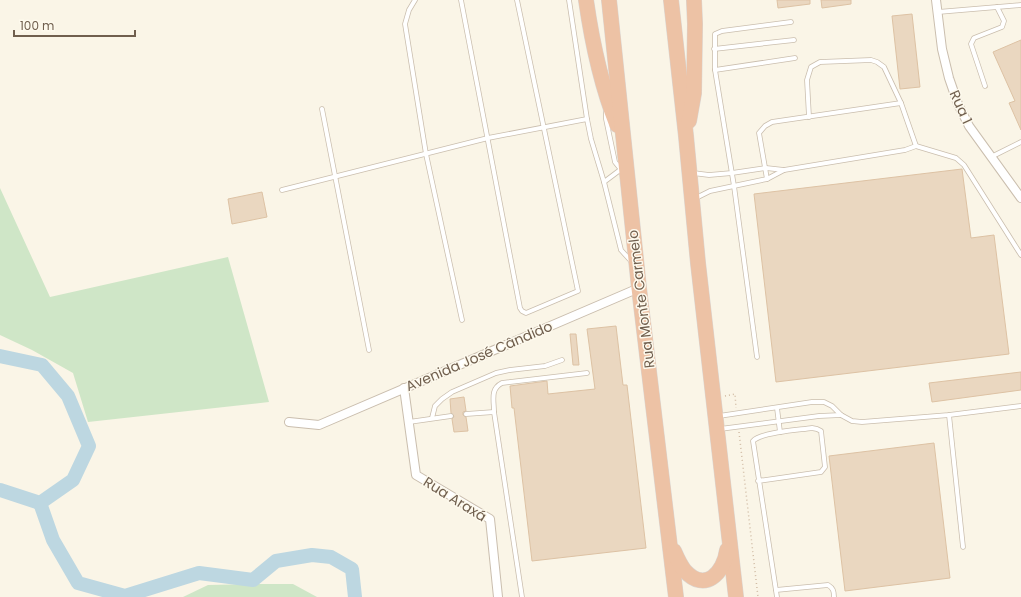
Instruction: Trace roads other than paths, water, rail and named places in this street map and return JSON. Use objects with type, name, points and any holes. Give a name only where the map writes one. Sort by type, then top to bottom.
[{"type":"highway","points":[[586,0],[591,36],[607,100],[623,141]]},
{"type":"highway","name":"Rua Monte Carmelo","points":[[609,0],[623,141],[624,173],[637,267],[676,597]]},
{"type":"highway","points":[[670,0],[736,597]]},
{"type":"highway","points":[[686,136],[694,93],[694,0]]},
{"type":"highway","points":[[669,535],[678,560],[684,570],[699,580],[708,579],[717,575],[723,567],[726,556],[728,535]]},
{"type":"street","name":"Rua 1","points":[[936,0],[942,49],[949,78],[956,97],[969,126],[1021,198]]},
{"type":"street","name":"Avenida José Cândido","points":[[289,422],[319,425],[639,288]]},
{"type":"street","points":[[404,388],[409,422]]},
{"type":"street","name":"Rua Araxá","points":[[409,422],[416,475],[490,519],[498,597]]},
{"type":"lane","points":[[415,0],[409,10],[406,24],[426,154],[462,320]]},
{"type":"lane","points":[[461,0],[520,308],[526,313],[578,291],[517,0]]},
{"type":"lane","points":[[569,0],[591,139],[604,182],[621,250],[637,267]]},
{"type":"lane","points":[[938,12],[1021,5]]},
{"type":"lane","points":[[985,86],[971,44],[974,38],[1002,27],[1004,21],[997,7]]},
{"type":"lane","points":[[756,357],[734,186],[716,70],[714,49],[715,34],[791,22]]},
{"type":"lane","points":[[714,49],[794,40]]},
{"type":"lane","points":[[716,70],[795,58]]},
{"type":"lane","points":[[809,117],[807,80],[811,67],[820,62],[871,60],[884,67],[901,103],[916,146]]},
{"type":"lane","points":[[604,182],[624,173],[615,162],[606,119],[607,100]]},
{"type":"lane","points":[[767,179],[760,133],[765,126],[772,122],[901,103]]},
{"type":"lane","points":[[322,109],[334,177],[369,350]]},
{"type":"lane","points":[[282,190],[488,138],[587,119]]},
{"type":"lane","points":[[991,157],[1021,142]]},
{"type":"lane","points":[[689,172],[709,175],[766,168],[784,170],[905,150],[916,146],[956,158],[964,165],[1021,255]]},
{"type":"lane","points":[[691,200],[710,191],[767,179],[784,170]]},
{"type":"lane","points":[[432,418],[436,406],[442,399],[452,392],[496,373],[545,366],[562,360]]},
{"type":"lane","points":[[522,597],[494,412],[493,392],[498,385],[502,383],[586,373]]},
{"type":"lane","points":[[716,423],[737,414],[812,402],[824,402],[832,406],[841,415],[852,421],[862,422],[949,415],[1021,406]]},
{"type":"lane","points":[[828,415],[832,406]]},
{"type":"lane","points":[[777,408],[780,432]]},
{"type":"lane","points":[[466,414],[494,412]]},
{"type":"lane","points":[[716,423],[739,426],[828,415],[841,415]]},
{"type":"lane","points":[[949,415],[963,547]]},
{"type":"lane","points":[[409,422],[452,416]]},
{"type":"lane","points":[[758,481],[821,472],[824,470],[824,448],[821,431],[812,428],[780,432],[757,437],[753,441],[758,481],[777,597]]},
{"type":"lane","points":[[776,590],[828,585],[833,588],[834,597]]},
{"type":"waterway","points":[[0,356],[42,365],[68,396],[89,446],[73,480],[40,503],[0,490]]},
{"type":"waterway","points":[[40,503],[53,540],[78,583],[125,596],[199,573],[253,580],[276,561],[312,555],[331,557],[352,569],[355,597]]}]
